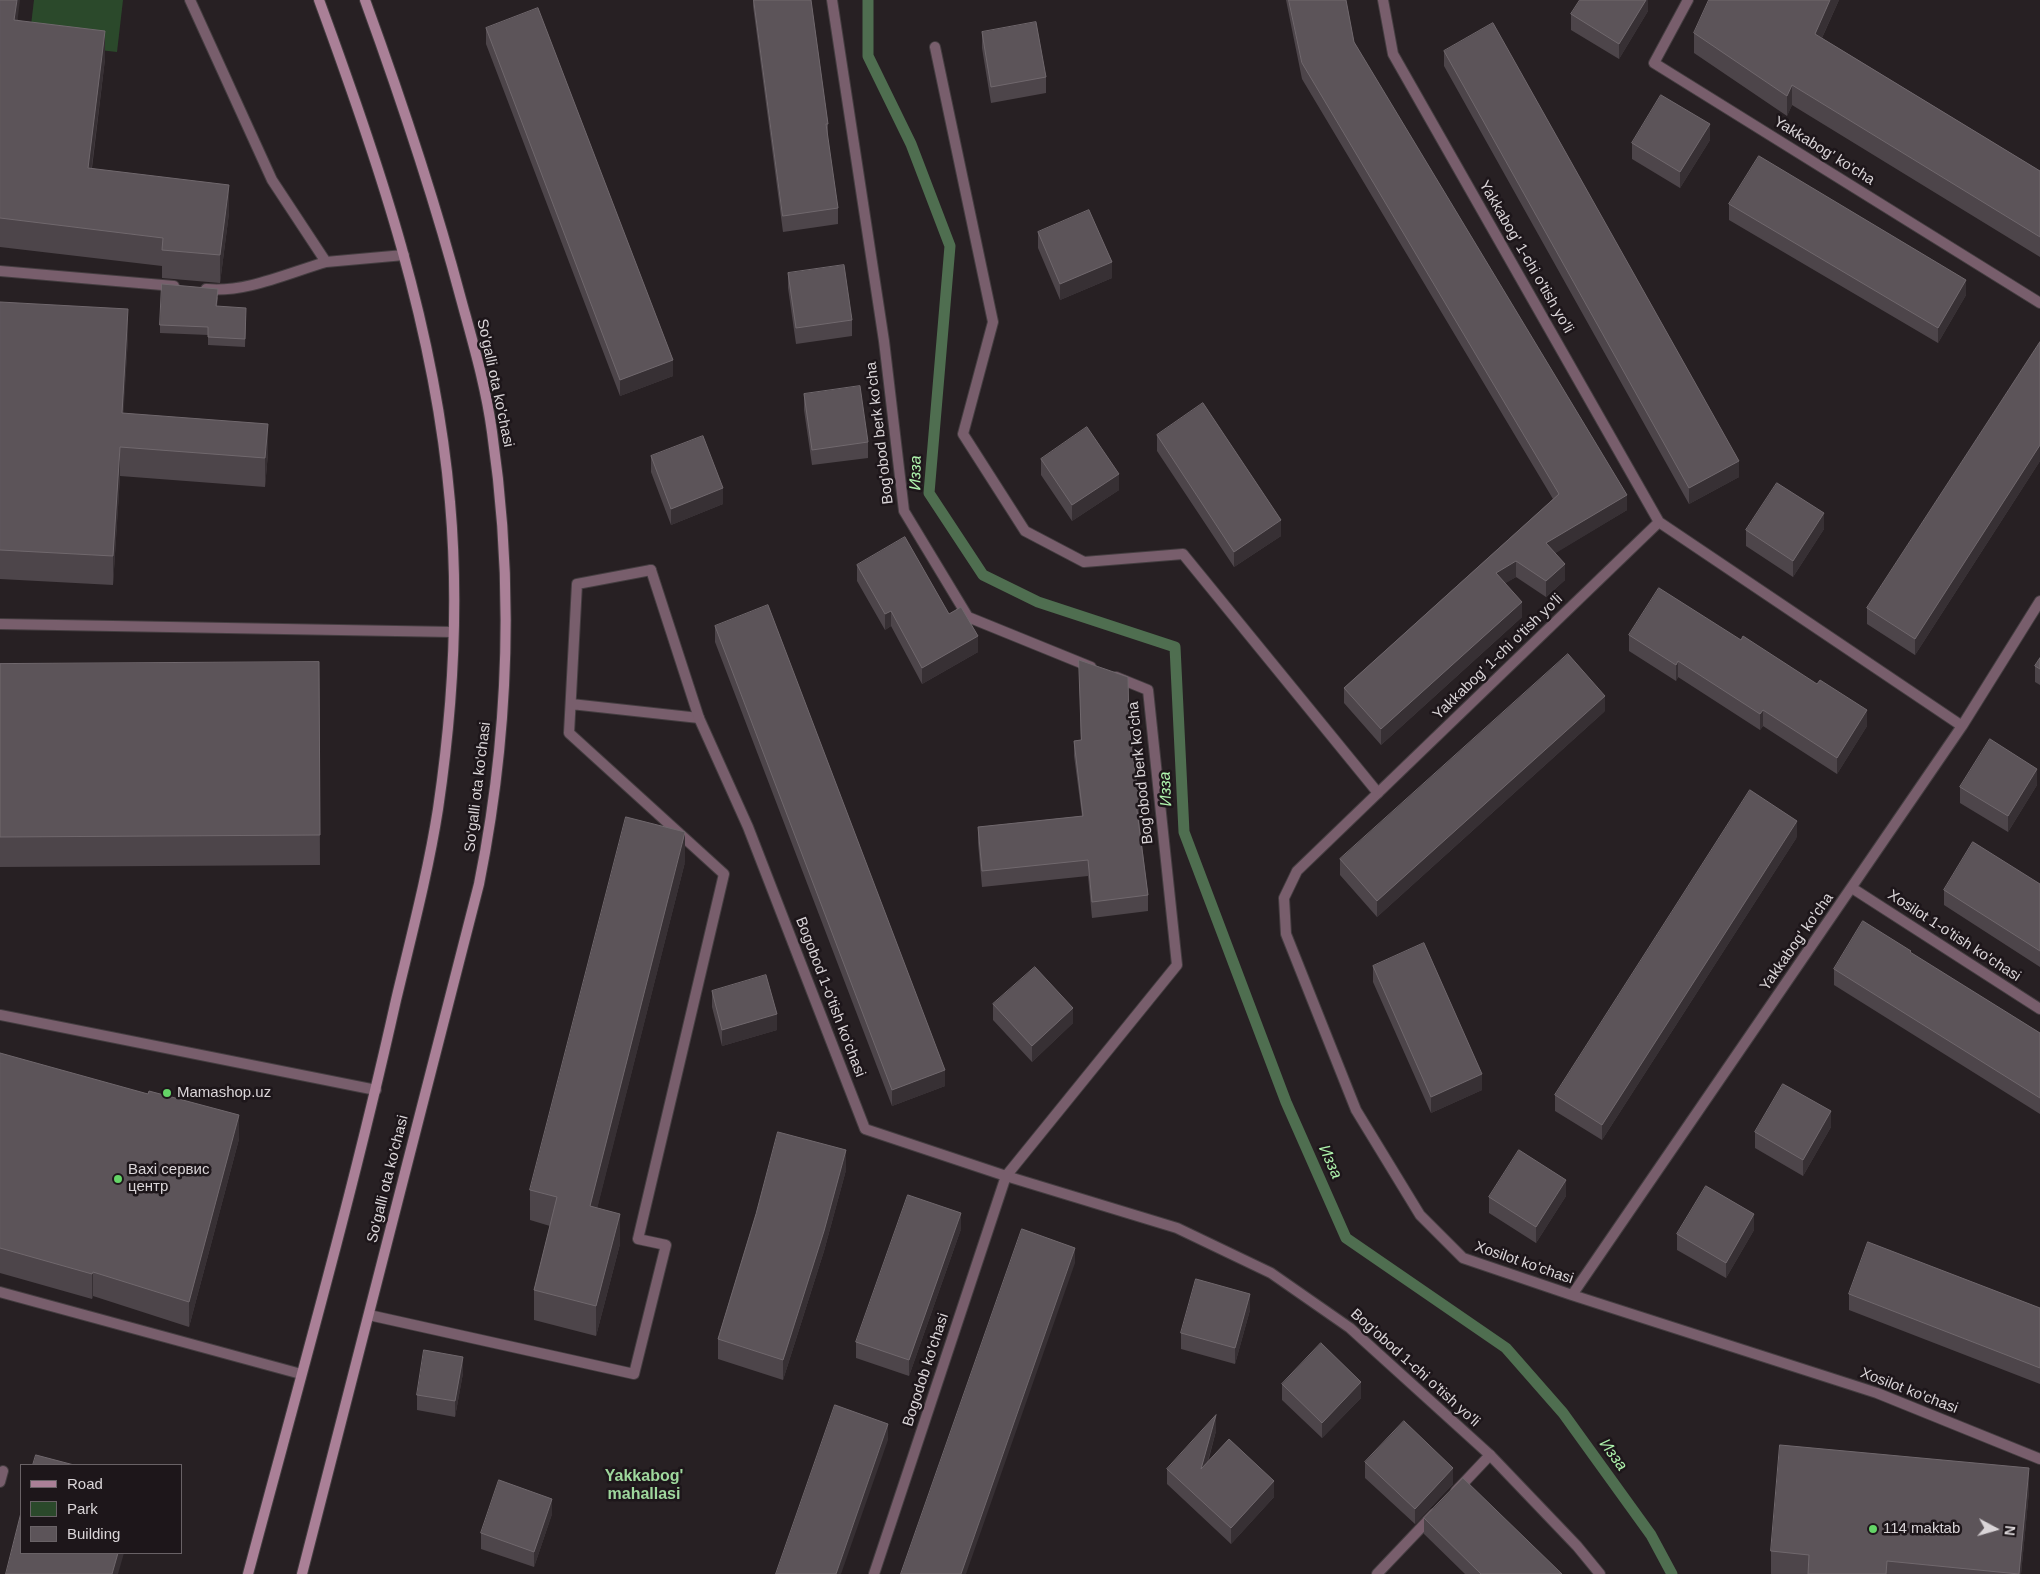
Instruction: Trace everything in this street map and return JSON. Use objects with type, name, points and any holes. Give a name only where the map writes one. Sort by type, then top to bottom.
[{"type":"main road","points":[[248,1574],[376,1090],[437,813],[452,693],[454,567],[450,502],[432,370],[404,255],[360,113],[319,0]]},
{"type":"main road","name":"So'galli ota ko'chasi","points":[[302,1574],[479,884],[492,823],[499,761],[507,634],[506,567],[500,498],[492,430],[478,361],[442,228],[399,95],[365,0]]},
{"type":"street","points":[[190,0],[272,180],[326,262]]},
{"type":"street","name":"Bog'obod berk ko'cha","points":[[832,0],[882,331],[904,510],[968,617],[1148,690],[1176,965],[1006,1176]]},
{"type":"street","name":"Yakkabog' 1-chi o'tish yo'li","points":[[1383,0],[1393,54],[1659,522],[1962,726]]},
{"type":"street","name":"Yakkabog' ko'cha","points":[[1688,0],[1654,63],[2040,303]]},
{"type":"street","points":[[935,46],[993,322],[964,434],[1025,531],[1084,562],[1184,554],[1378,793]]},
{"type":"street","points":[[0,270],[223,290],[257,283],[326,262],[404,255]]},
{"type":"street","name":"Yakkabog' 1-chi o'tish yo'li","points":[[1378,793],[1659,522]]},
{"type":"street","name":"Bogobod 1-o'tish ko'chasi","points":[[571,704],[577,584],[651,570],[699,718],[748,827],[865,1129],[1006,1176],[1177,1228]]},
{"type":"street","name":"Yakkabog' ko'cha","points":[[1572,1295],[1962,726],[2040,602]]},
{"type":"street","points":[[0,624],[453,632]]},
{"type":"street","points":[[369,1315],[634,1374],[666,1244],[638,1239],[724,874],[569,733],[571,704],[699,718]]},
{"type":"street","name":"Xosilot ko'chasi","points":[[1378,793],[1297,871],[1284,898],[1286,934],[1356,1110],[1420,1216],[1463,1258],[1877,1393],[2040,1459]]},
{"type":"street","name":"Xosilot 1-o'tish ko'chasi","points":[[1852,888],[2040,1009]]},
{"type":"street","points":[[0,1016],[376,1090]]},
{"type":"street","name":"Bogodob ko'chasi","points":[[874,1574],[1006,1176]]},
{"type":"street","name":"Bog'obod 1-chi o'tish yo'li","points":[[1177,1228],[1271,1273],[1350,1328],[1490,1455],[1577,1546],[1600,1574]]},
{"type":"street","points":[[0,1292],[301,1374]]},
{"type":"street","points":[[1377,1574],[1490,1455]]},
{"type":"street","points":[[0,1482],[3,1471]]},
{"type":"green space","points":[[34,0],[123,0],[117,52],[29,42]]},
{"type":"building","points":[[0,0],[17,0],[14,20],[105,31],[88,168],[229,185],[220,255],[162,250],[163,238],[0,218]]},
{"type":"building","points":[[754,0],[811,0],[838,208],[783,216]]},
{"type":"building","points":[[1289,0],[1346,0],[1354,42],[1627,495],[1546,543],[1565,564],[1546,581],[1516,561],[1496,573],[1522,602],[1381,729],[1344,688],[1559,494],[1302,63]]},
{"type":"building","points":[[1580,0],[1646,0],[1619,44],[1571,14]]},
{"type":"building","points":[[1709,0],[1830,0],[1815,34],[2040,171],[2040,237],[1792,85],[1787,96],[1694,33]]},
{"type":"building","points":[[538,8],[673,360],[620,380],[486,28]]},
{"type":"building","points":[[1036,22],[1046,77],[991,87],[982,32]]},
{"type":"building","points":[[1493,23],[1739,461],[1689,488],[1444,51]]},
{"type":"building","points":[[1661,95],[1710,124],[1680,172],[1632,143]]},
{"type":"building","points":[[1759,156],[1966,280],[1938,328],[1729,204]]},
{"type":"building","points":[[1089,210],[1112,262],[1060,284],[1038,232]]},
{"type":"building","points":[[844,265],[852,320],[796,328],[788,273]]},
{"type":"building","points":[[162,284],[218,289],[216,306],[246,308],[245,339],[208,337],[208,327],[160,325]]},
{"type":"building","points":[[0,302],[128,309],[122,413],[268,424],[265,458],[120,447],[113,556],[0,550]]},
{"type":"building","points":[[2040,342],[2040,445],[1915,639],[1867,608]]},
{"type":"building","points":[[860,386],[868,442],[812,450],[804,394]]},
{"type":"building","points":[[1203,403],[1281,520],[1234,552],[1157,435]]},
{"type":"building","points":[[1087,427],[1119,474],[1072,505],[1041,459]]},
{"type":"building","points":[[703,436],[723,488],[671,509],[651,456]]},
{"type":"building","points":[[1777,483],[1824,513],[1793,561],[1746,530]]},
{"type":"building","points":[[905,537],[949,614],[961,607],[978,636],[922,668],[891,611],[885,614],[857,565]]},
{"type":"building","points":[[1659,588],[1741,640],[1743,636],[1817,684],[1820,680],[1867,710],[1837,758],[1763,710],[1760,714],[1678,661],[1676,665],[1629,635]]},
{"type":"building","points":[[768,605],[945,1070],[892,1090],[715,626]]},
{"type":"building","points":[[1568,654],[1605,696],[1377,901],[1340,859]]},
{"type":"building","points":[[2040,658],[2040,669],[2035,666]]},
{"type":"building","points":[[1079,660],[1128,677],[1129,722],[1139,803],[1136,803],[1148,895],[1092,902],[1088,860],[982,871],[978,827],[1083,816],[1074,741],[1081,740]]},
{"type":"building","points":[[319,662],[320,835],[0,837],[0,664]]},
{"type":"building","points":[[1990,739],[2037,769],[2008,816],[1960,787]]},
{"type":"building","points":[[1750,790],[1797,821],[1602,1125],[1555,1095]]},
{"type":"building","points":[[626,817],[685,832],[590,1206],[620,1214],[596,1306],[534,1290],[557,1197],[530,1190]]},
{"type":"building","points":[[1973,842],[2040,884],[2040,951],[1944,890]]},
{"type":"building","points":[[1863,921],[2040,1033],[2040,1098],[1834,969]]},
{"type":"building","points":[[1424,943],[1482,1074],[1431,1097],[1373,966]]},
{"type":"building","points":[[1035,967],[1073,1008],[1032,1046],[993,1004]]},
{"type":"building","points":[[766,975],[777,1014],[722,1030],[712,991]]},
{"type":"building","points":[[0,1053],[148,1094],[149,1091],[239,1115],[189,1302],[93,1272],[92,1274],[0,1248]]},
{"type":"building","points":[[1783,1084],[1831,1111],[1803,1160],[1755,1132]]},
{"type":"building","points":[[778,1132],[846,1150],[824,1231],[783,1360],[718,1339],[756,1214]]},
{"type":"building","points":[[1519,1150],[1566,1180],[1536,1227],[1489,1197]]},
{"type":"building","points":[[1706,1186],[1754,1214],[1726,1263],[1677,1234]]},
{"type":"building","points":[[908,1195],[961,1213],[909,1360],[856,1342]]},
{"type":"building","points":[[1022,1229],[1075,1248],[961,1574],[901,1574]]},
{"type":"building","points":[[1868,1242],[2040,1308],[2040,1368],[1849,1294]]},
{"type":"building","points":[[1196,1279],[1250,1294],[1235,1348],[1181,1333]]},
{"type":"building","points":[[1321,1343],[1361,1382],[1322,1423],[1282,1384]]},
{"type":"building","points":[[424,1350],[463,1357],[455,1401],[417,1395]]},
{"type":"building","points":[[835,1405],[888,1424],[836,1574],[776,1574]]},
{"type":"building","points":[[1216,1415],[1201,1469],[1229,1439],[1274,1481],[1231,1528],[1167,1469]]},
{"type":"building","points":[[1404,1421],[1453,1468],[1415,1509],[1365,1462]]},
{"type":"building","name":"114 maktab","points":[[1780,1445],[2029,1468],[2019,1574],[1887,1561],[1886,1574],[1808,1574],[1809,1555],[1771,1551]]},
{"type":"building","points":[[36,1455],[70,1464],[33,1464]]},
{"type":"building","points":[[1463,1478],[1562,1574],[1481,1574],[1424,1518]]},
{"type":"building","points":[[499,1480],[552,1499],[534,1552],[481,1533]]},
{"type":"building","points":[[20,1517],[20,1554],[118,1554],[112,1574],[6,1574]]},
{"type":"waterway","name":"Изза","points":[[868,0],[868,56],[911,144],[950,246],[929,493],[983,575],[1038,602],[1175,647],[1184,832],[1286,1102],[1346,1238],[1506,1348],[1563,1413],[1651,1535],[1672,1574]]},
{"type":"place","name":"Mamashop.uz","points":[[167,1093]]},
{"type":"place","name":"Baxi сервис центр","points":[[118,1179]]},
{"type":"place","name":"114 maktab","points":[[1873,1529]]},
{"type":"district","name":"Yakkabog' mahallasi","points":[[644,1486]]}]
